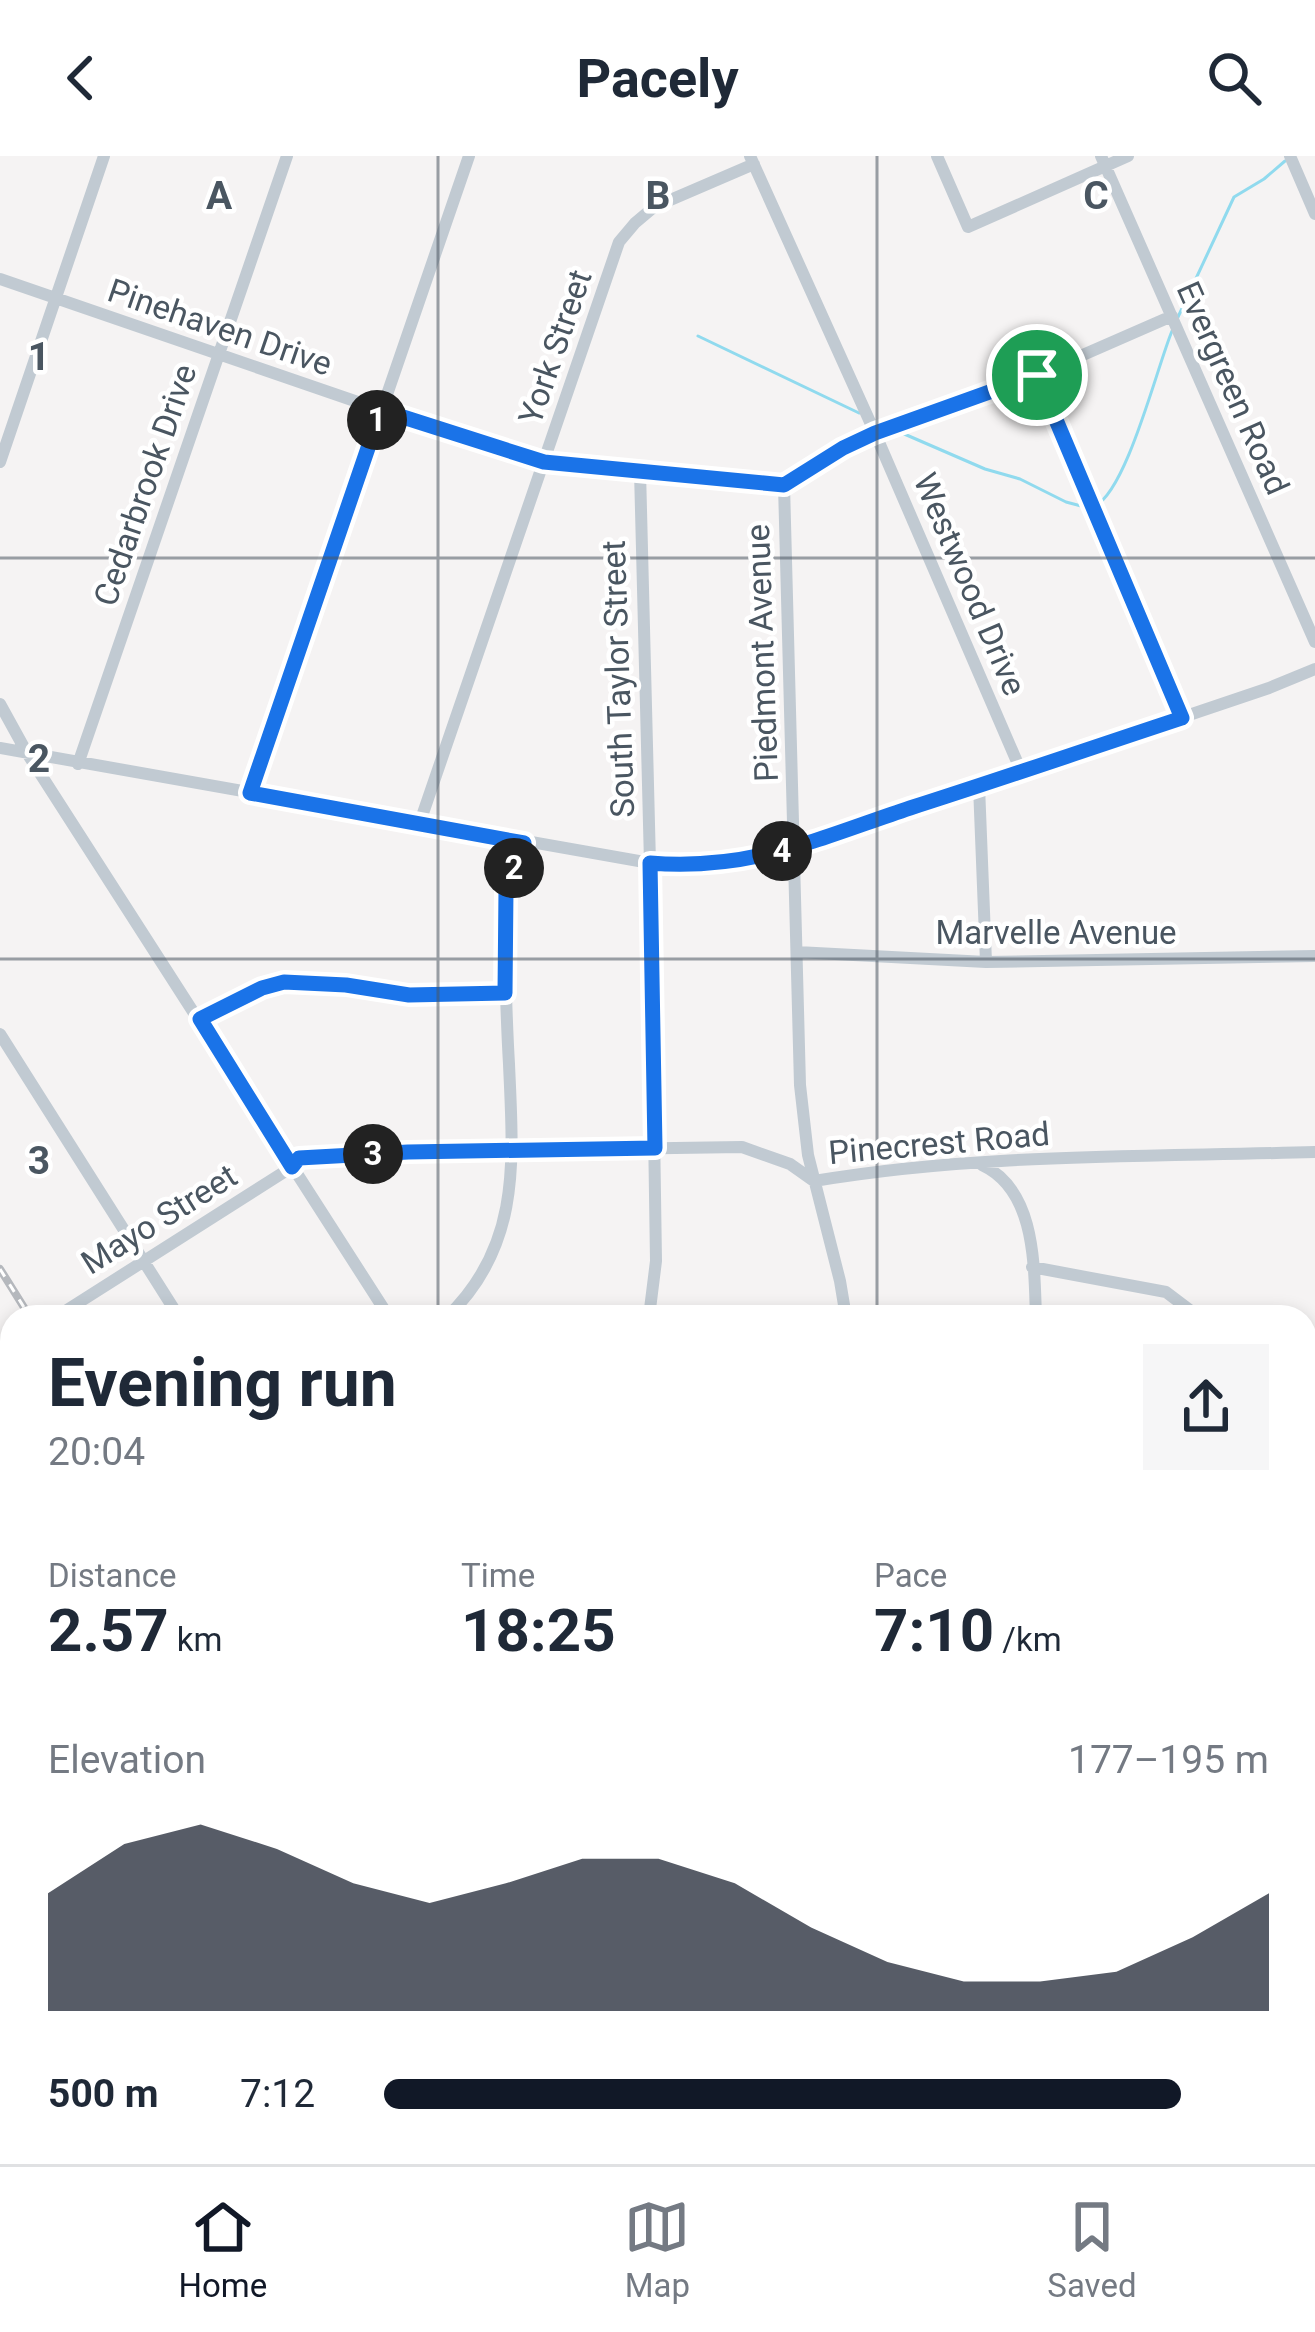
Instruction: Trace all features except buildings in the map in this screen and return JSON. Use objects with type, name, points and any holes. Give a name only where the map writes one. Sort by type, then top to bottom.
[{"type":"street","points":[[0,462],[104,156]]},
{"type":"street","name":"Cedarbrook Drive","points":[[78,764],[287,156]]},
{"type":"street","points":[[250,793],[469,156]]},
{"type":"street","points":[[938,156],[968,226],[1103,161],[1128,156]]},
{"type":"street","points":[[1290,156],[1315,214]]},
{"type":"street","name":"Westwood Drive","points":[[752,160],[1021,771]]},
{"type":"street","name":"York Street","points":[[420,822],[619,242],[654,207],[752,160]]},
{"type":"street","name":"Evergreen Road","points":[[1103,161],[1315,642]]},
{"type":"street","name":"Pinehaven Drive","points":[[0,280],[544,462],[784,485]]},
{"type":"street","points":[[784,485],[875,433],[1037,375],[1172,316]]},
{"type":"street","points":[[1037,375],[1182,718]]},
{"type":"street","name":"South Taylor Street","points":[[640,471],[655,1148],[656,1261],[650,1305]]},
{"type":"street","name":"Piedmont Avenue","points":[[784,485],[801,1105],[844,1305]]},
{"type":"street","points":[[0,748],[524,843],[691,866],[795,848],[1315,669]]},
{"type":"street","points":[[0,704],[380,1305]]},
{"type":"street","points":[[979,786],[986,962]]},
{"type":"street","points":[[458,1305],[476,1286],[496,1246],[508,1202],[512,1151],[506,889],[524,843]]},
{"type":"street","name":"Marvelle Avenue","points":[[797,952],[986,962],[1315,956]]},
{"type":"street","points":[[200,1019],[284,982],[409,995],[505,993]]},
{"type":"street","points":[[0,1034],[171,1305]]},
{"type":"street","name":"Pinecrest Road","points":[[292,1167],[299,1158],[408,1152],[742,1148],[774,1156],[814,1181],[975,1162],[1315,1152]]},
{"type":"street","points":[[975,1162],[995,1171],[1018,1197],[1033,1267],[1035,1305]]},
{"type":"street","name":"Mayo Street","points":[[75,1305],[292,1167]]},
{"type":"street","points":[[1033,1267],[1166,1292],[1183,1305]]},
{"type":"waterway","points":[[1178,317],[1234,197],[1285,161]]},
{"type":"waterway","points":[[1095,506],[1107,495],[1129,453],[1172,331]]},
{"type":"waterway","points":[[698,336],[859,413]]},
{"type":"waterway","points":[[895,430],[1085,507]]},
{"type":"railway","points":[[0,1269],[22,1305]]},
{"type":"route","points":[[1037,375],[1182,718],[795,848],[718,864],[650,863],[655,1148],[408,1152],[299,1158],[292,1167],[200,1019],[284,982],[409,995],[505,993],[506,889],[524,843],[250,793],[381,410],[544,462],[784,485],[875,433],[1037,375]]}]
